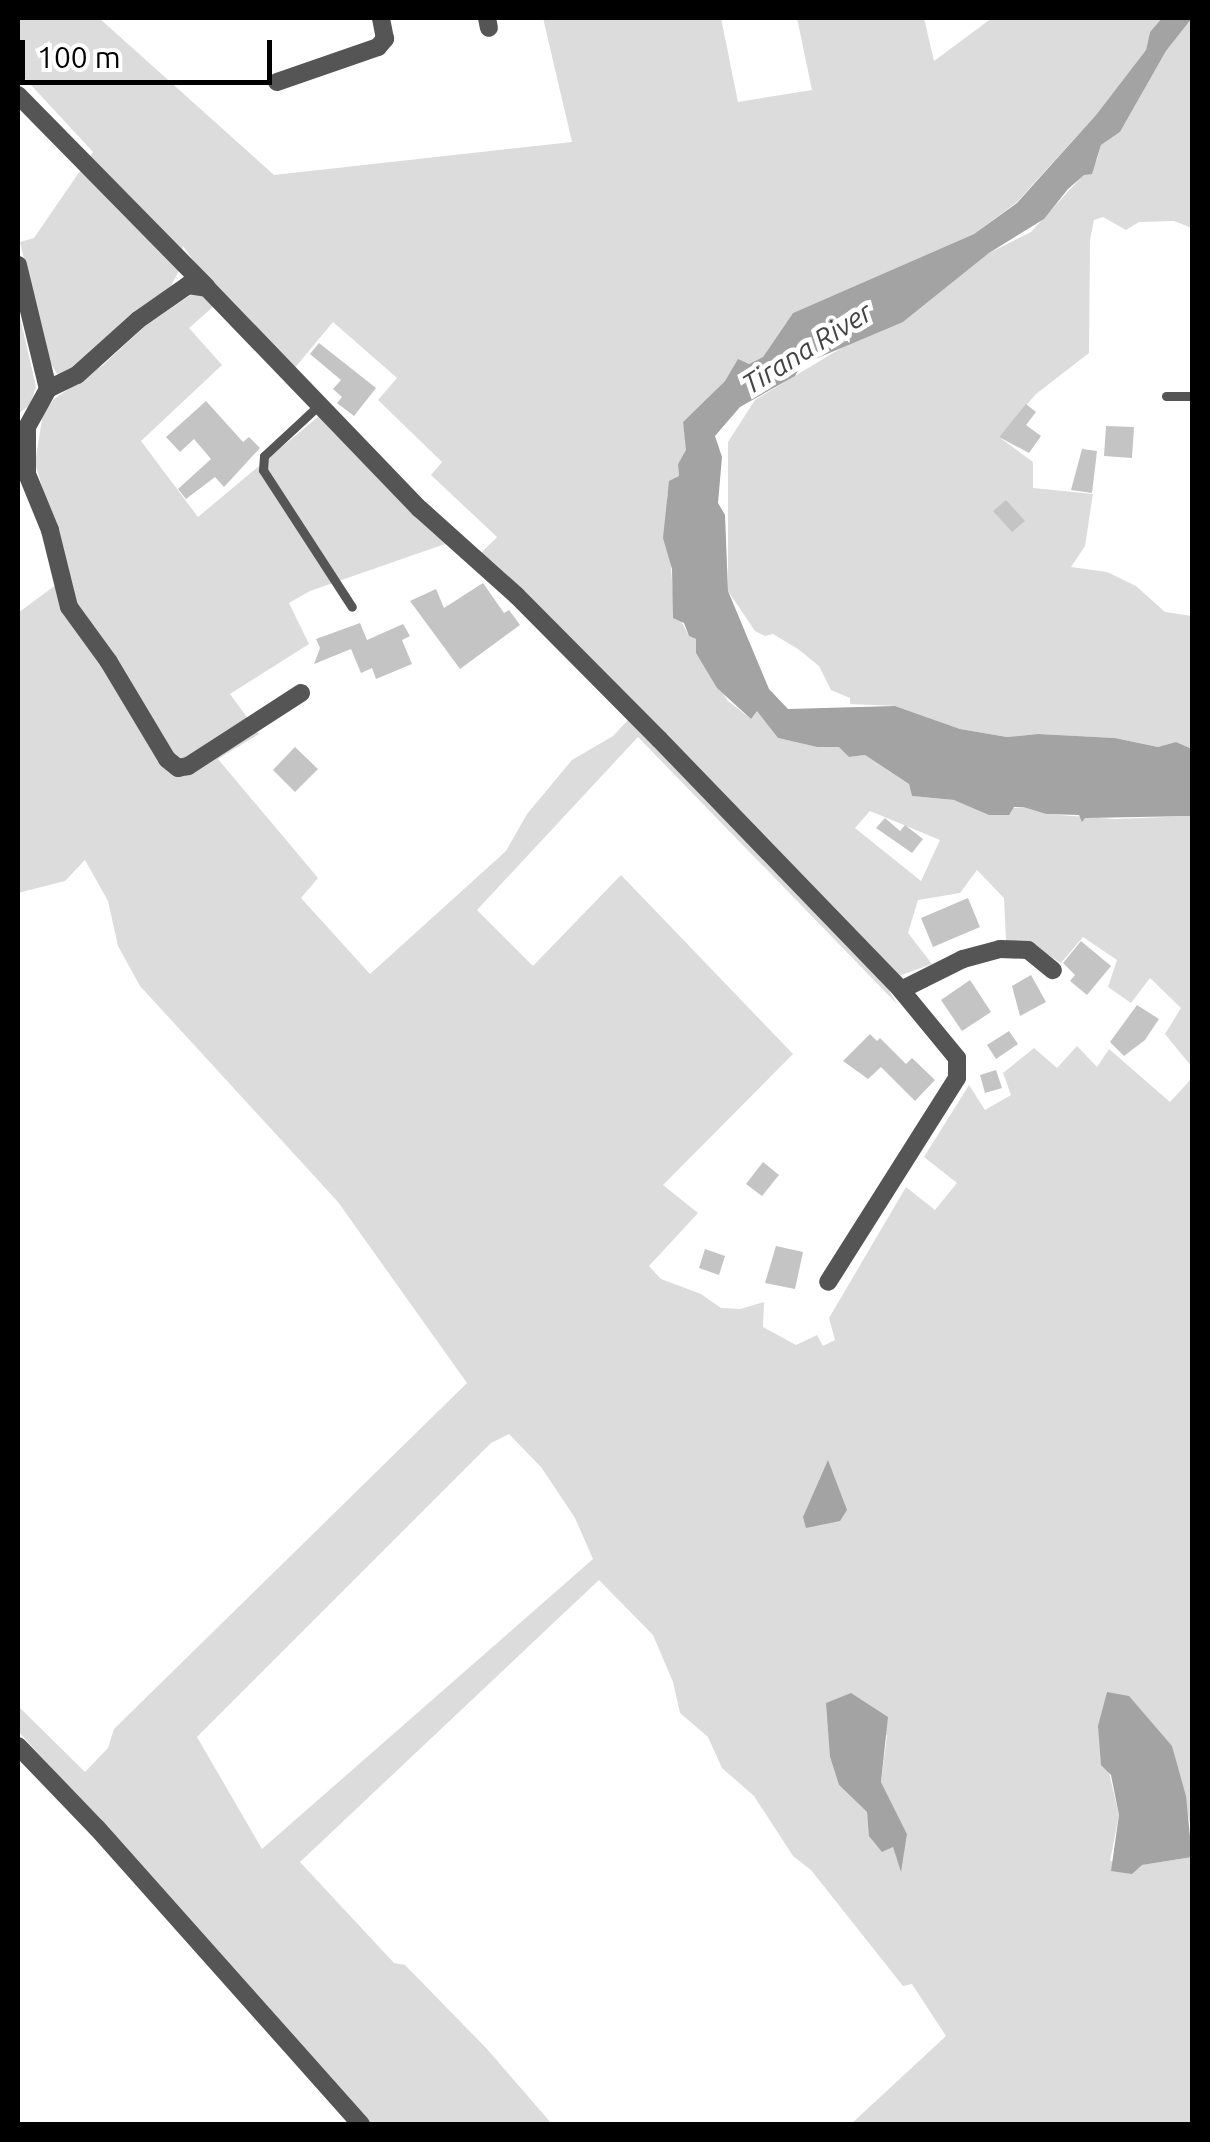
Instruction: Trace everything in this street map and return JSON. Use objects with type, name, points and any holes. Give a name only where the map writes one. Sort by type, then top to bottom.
[{"type":"street","points":[[278,82],[378,47],[384,38],[381,18]]},
{"type":"street","points":[[20,98],[420,509],[517,596],[659,739],[900,990],[957,1058],[960,1072],[828,1282]]},
{"type":"street","points":[[18,265],[48,389]]},
{"type":"street","points":[[207,288],[196,284],[181,288],[78,374],[48,389],[27,427],[22,478],[50,530],[69,607],[109,662],[167,760],[178,768],[188,766],[301,693]]},
{"type":"street","points":[[900,990],[963,959],[1000,949],[1028,950],[1053,970]]},
{"type":"street","points":[[18,1746],[97,1828],[361,2124]]},
{"type":"lane","points":[[1166,396],[1192,396]]},
{"type":"lane","points":[[319,404],[264,456],[263,470],[352,607]]},
{"type":"shaded area","points":[[18,18],[99,18],[274,175],[572,142],[543,18],[721,18],[738,102],[812,90],[797,18],[924,18],[934,61],[992,18],[1162,18],[1150,32],[1146,50],[1096,115],[1017,202],[974,234],[793,313],[763,357],[749,364],[738,360],[725,381],[683,422],[687,450],[678,464],[679,476],[667,495],[667,513],[674,608],[689,636],[696,639],[696,653],[728,701],[751,719],[757,710],[778,738],[817,747],[840,747],[849,757],[865,755],[909,784],[912,796],[954,800],[987,811],[1023,807],[1046,814],[1115,819],[1192,816],[1192,1067],[1165,1034],[1181,1008],[1150,978],[1131,1003],[1108,987],[1117,960],[1083,937],[1061,963],[1034,946],[1006,941],[1004,898],[977,870],[960,893],[918,900],[908,933],[932,964],[893,978],[481,553],[497,537],[431,475],[442,462],[378,400],[397,378],[333,322],[293,370],[200,270],[183,246],[179,271],[167,293],[68,371],[57,374],[47,357],[20,242],[34,238],[93,152],[18,71]],"holes":[[[870,811],[940,840],[921,881],[855,828]]]},
{"type":"shaded area","points":[[1192,18],[1192,228],[1174,221],[1139,222],[1126,230],[1103,217],[1094,220],[1090,240],[1089,353],[1036,394],[999,437],[1033,462],[1033,488],[1093,494],[1085,546],[1071,567],[1107,572],[1136,586],[1165,612],[1192,616],[1192,749],[1176,742],[1158,747],[1115,738],[1038,734],[1007,737],[960,729],[895,706],[850,704],[850,698],[831,690],[819,666],[798,649],[773,634],[765,636],[755,631],[728,591],[728,442],[755,400],[858,338],[903,322],[989,253],[1031,232],[1097,160],[1101,145],[1120,132],[1166,51]]},
{"type":"shaded area","points":[[198,290],[214,306],[189,328],[222,365],[141,441],[198,517],[319,416],[448,543],[310,591],[289,603],[309,644],[230,694],[259,734],[218,759],[318,878],[301,898],[370,974],[506,851],[527,814],[572,760],[613,736],[631,717],[886,985],[897,1004],[638,737],[477,910],[533,966],[621,875],[793,1054],[663,1185],[698,1213],[649,1266],[661,1279],[701,1294],[721,1308],[740,1309],[764,1302],[763,1327],[796,1345],[817,1335],[823,1346],[835,1340],[829,1318],[906,1187],[935,1210],[957,1183],[924,1157],[969,1085],[985,1110],[1011,1095],[1003,1073],[1034,1048],[1057,1068],[1077,1046],[1097,1067],[1109,1049],[1170,1102],[1192,1078],[1192,1833],[1172,1746],[1150,1724],[1106,1707],[1098,1726],[1119,1815],[1110,1861],[1142,1865],[1192,1857],[1192,2124],[851,2124],[946,2036],[912,1984],[903,1986],[811,1870],[793,1856],[754,1796],[722,1768],[708,1737],[680,1713],[673,1682],[653,1635],[599,1580],[300,1862],[394,1963],[405,1965],[487,2049],[552,2124],[370,2124],[18,1731],[18,1706],[85,1772],[108,1748],[114,1729],[467,1383],[338,1202],[140,986],[118,946],[108,901],[85,860],[65,881],[18,893],[18,613],[68,576],[35,463],[43,413],[54,399],[103,365],[145,326]],"holes":[[[509,1434],[541,1467],[575,1518],[593,1559],[262,1849],[197,1737],[491,1443]],[[887,1735],[881,1782],[907,1834],[900,1868],[893,1846],[870,1836],[867,1812],[839,1785],[830,1757]]]},
{"type":"shaded area","points":[[18,308],[36,387],[30,405],[18,414]]},
{"type":"water","name":"Tirana River","points":[[1162,18],[1192,18],[1166,51],[1120,132],[1101,145],[1092,174],[1084,175],[1068,189],[1044,219],[989,253],[903,322],[801,365],[795,376],[740,407],[715,436],[722,457],[718,503],[725,515],[728,591],[769,689],[788,709],[895,706],[960,729],[1007,737],[1038,734],[1115,738],[1158,747],[1176,742],[1192,749],[1192,816],[1085,818],[1082,822],[1079,815],[1046,814],[1023,807],[1014,807],[1009,815],[989,815],[954,800],[912,796],[909,784],[865,755],[849,757],[839,747],[817,747],[778,738],[757,711],[751,719],[717,688],[696,653],[696,639],[689,636],[684,623],[673,618],[672,569],[663,538],[669,481],[679,476],[678,464],[686,450],[683,422],[725,381],[738,359],[749,364],[763,357],[793,313],[974,234],[1017,203],[1096,115],[1146,50],[1150,32]]},
{"type":"water","points":[[828,1460],[847,1510],[840,1521],[806,1528],[803,1517]]},
{"type":"water","points":[[1107,1692],[1129,1696],[1172,1746],[1186,1796],[1192,1857],[1142,1865],[1132,1874],[1111,1871],[1119,1815],[1111,1775],[1101,1765],[1098,1726]]},
{"type":"water","points":[[851,1693],[888,1717],[881,1782],[907,1834],[901,1872],[893,1847],[882,1852],[869,1836],[867,1812],[839,1785],[830,1757],[826,1703]]},
{"type":"building","points":[[319,343],[376,388],[354,416],[337,403],[342,397],[333,389],[341,380],[310,354]]},
{"type":"building","points":[[206,401],[243,442],[249,437],[260,448],[224,487],[215,477],[186,499],[178,489],[211,459],[194,439],[180,452],[166,437]]},
{"type":"building","points":[[1026,404],[1036,412],[1026,425],[1041,436],[1029,453],[999,437]]},
{"type":"building","points":[[1106,426],[1134,427],[1132,458],[1104,456]]},
{"type":"building","points":[[1082,449],[1097,451],[1092,493],[1071,490]]},
{"type":"building","points":[[1006,500],[1025,521],[1012,532],[993,511]]},
{"type":"building","points":[[483,583],[504,613],[509,610],[520,625],[460,669],[410,601],[436,589],[444,608]]},
{"type":"building","points":[[360,623],[367,640],[403,624],[410,636],[402,640],[412,664],[376,679],[372,668],[361,673],[351,649],[314,664],[320,648],[316,639]]},
{"type":"building","points":[[295,747],[318,769],[295,792],[273,770]]},
{"type":"building","points":[[885,818],[900,831],[905,825],[923,839],[912,853],[876,828]]},
{"type":"building","points":[[968,898],[980,927],[933,947],[921,918]]},
{"type":"building","points":[[1081,941],[1111,966],[1087,995],[1070,981],[1075,975],[1063,963]]},
{"type":"building","points":[[1031,975],[1046,1002],[1020,1016],[1012,986]]},
{"type":"building","points":[[970,980],[991,1012],[962,1031],[941,1000]]},
{"type":"building","points":[[1137,1005],[1159,1019],[1145,1040],[1124,1056],[1110,1042]]},
{"type":"building","points":[[1009,1031],[1018,1044],[996,1059],[987,1045]]},
{"type":"building","points":[[870,1034],[877,1041],[880,1038],[906,1064],[912,1058],[935,1080],[915,1101],[881,1067],[868,1079],[843,1061]]},
{"type":"building","points":[[996,1070],[1002,1088],[985,1093],[980,1075]]},
{"type":"building","points":[[763,1162],[779,1175],[762,1196],[746,1184]]},
{"type":"building","points":[[776,1246],[803,1252],[795,1289],[765,1283]]},
{"type":"building","points":[[705,1249],[725,1256],[719,1275],[699,1268]]}]
